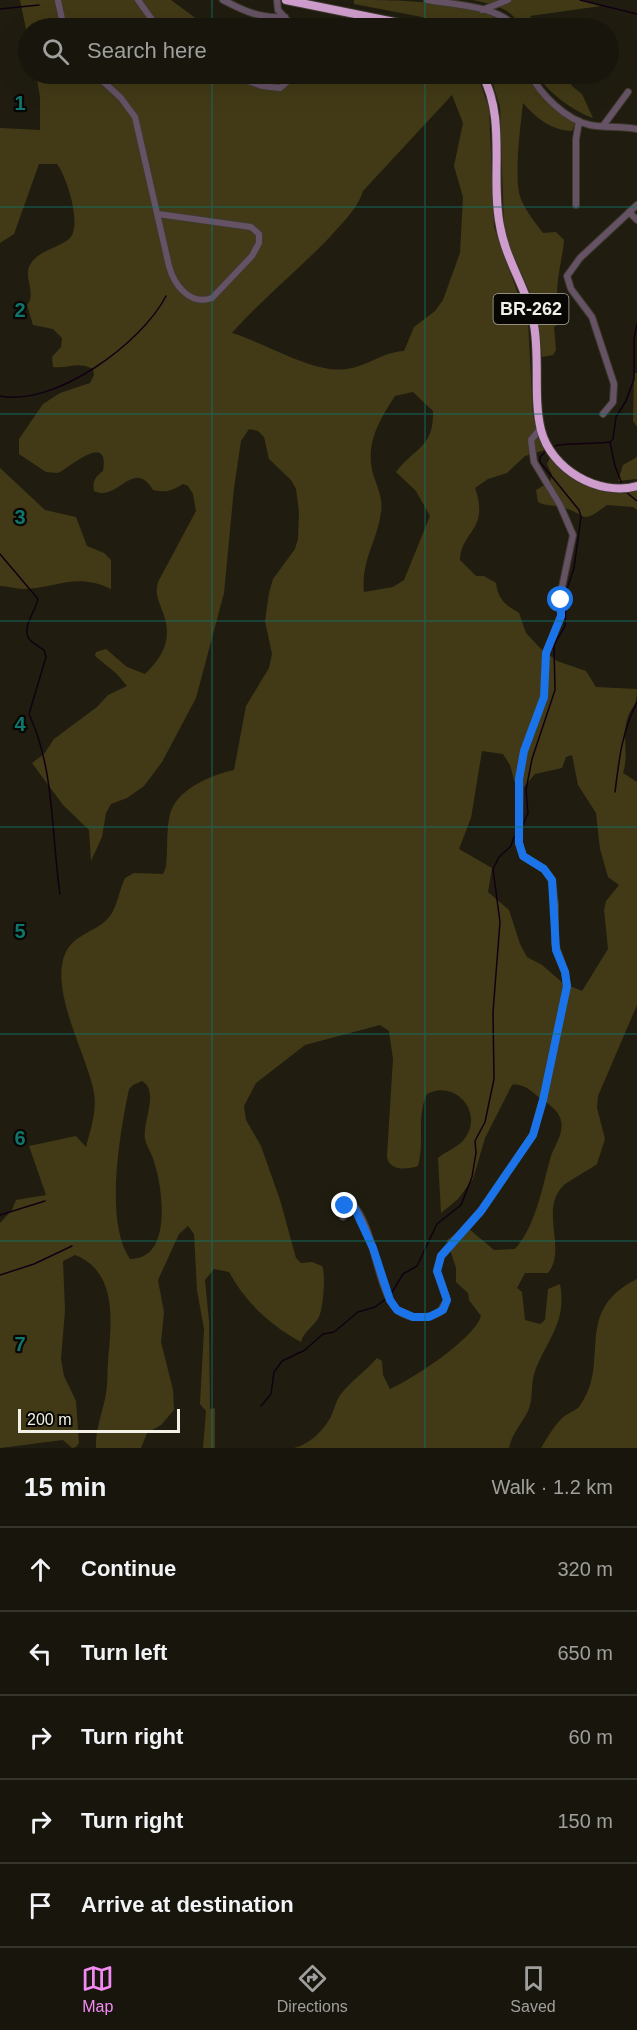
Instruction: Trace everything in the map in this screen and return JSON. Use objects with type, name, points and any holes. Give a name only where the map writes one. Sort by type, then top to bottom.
[{"type":"highway","points":[[286,0],[375,18]]},
{"type":"highway","name":"BR-262","points":[[486,84],[495,116],[500,226],[507,253],[528,300],[535,328],[540,429],[557,458],[581,479],[608,489],[637,486]]},
{"type":"street","points":[[57,0],[62,18]]},
{"type":"street","points":[[138,0],[151,18]]},
{"type":"street","points":[[223,0],[254,15],[285,17]]},
{"type":"street","points":[[277,0],[278,10],[285,17]]},
{"type":"street","points":[[427,0],[481,10],[503,18]]},
{"type":"street","points":[[481,10],[508,0]]},
{"type":"street","points":[[106,84],[121,98],[135,117],[172,277],[183,293],[208,300],[216,296],[250,259],[259,243],[259,234],[251,227],[158,214]]},
{"type":"street","points":[[256,84],[280,88],[285,84]]},
{"type":"street","points":[[537,84],[544,94],[579,121],[637,129]]},
{"type":"street","points":[[603,126],[628,92]]},
{"type":"street","points":[[576,205],[576,139],[579,121]]},
{"type":"street","points":[[603,414],[613,402],[614,384],[592,317],[571,289],[567,276],[580,258],[637,205]]},
{"type":"street","points":[[629,212],[637,220]]},
{"type":"street","points":[[343,1217],[346,1203],[350,1201],[366,1233],[390,1300],[397,1310],[419,1318],[436,1315],[443,1310],[447,1300],[437,1271],[441,1256],[481,1211],[520,1156],[533,1135],[541,1109],[566,979],[556,950],[552,880],[544,869],[528,860],[520,850],[519,779],[524,751],[544,697],[546,653],[561,616],[561,592],[573,535],[569,521],[531,456],[531,440],[540,429]]},
{"type":"shaded area","points":[[20,0],[171,0],[195,18],[24,18]]},
{"type":"shaded area","points":[[354,0],[414,1],[459,7],[495,18],[424,18],[354,4]]},
{"type":"shaded area","points":[[473,0],[580,0],[601,6],[530,16],[531,18],[515,18],[502,8]]},
{"type":"shaded area","points":[[38,84],[481,84],[489,108],[494,227],[528,322],[533,416],[545,450],[525,456],[507,473],[488,479],[475,488],[479,513],[474,529],[465,542],[460,560],[476,576],[484,576],[496,583],[503,601],[519,613],[526,633],[557,661],[586,671],[596,687],[637,689],[635,704],[626,726],[623,773],[637,782],[637,1005],[598,1096],[597,1108],[605,1139],[597,1164],[564,1185],[556,1197],[553,1207],[555,1253],[548,1273],[525,1273],[517,1288],[522,1292],[525,1320],[540,1324],[545,1320],[548,1289],[560,1284],[561,1309],[559,1320],[534,1376],[530,1406],[509,1448],[294,1448],[309,1441],[323,1429],[341,1394],[377,1358],[382,1361],[383,1375],[390,1389],[413,1377],[467,1336],[481,1316],[469,1300],[468,1293],[456,1282],[456,1268],[447,1240],[463,1228],[469,1229],[494,1250],[515,1249],[534,1217],[551,1156],[561,1130],[560,1117],[551,1106],[525,1087],[512,1085],[485,1138],[473,1179],[458,1199],[441,1213],[438,1158],[465,1138],[470,1128],[469,1109],[456,1094],[437,1091],[427,1094],[422,1111],[418,1166],[404,1169],[394,1167],[388,1161],[387,1156],[393,1059],[389,1031],[380,1025],[305,1045],[256,1083],[244,1106],[246,1120],[261,1146],[280,1200],[296,1258],[301,1263],[312,1262],[322,1266],[323,1297],[318,1318],[301,1342],[260,1312],[243,1294],[229,1272],[214,1269],[205,1280],[209,1321],[210,1409],[215,1408],[215,1448],[203,1448],[206,1411],[200,1404],[204,1329],[197,1290],[194,1234],[188,1226],[179,1234],[158,1280],[164,1312],[161,1342],[173,1390],[174,1410],[161,1425],[147,1433],[141,1448],[96,1448],[107,1386],[109,1301],[106,1287],[99,1274],[89,1263],[75,1255],[63,1261],[65,1311],[61,1359],[64,1376],[76,1401],[79,1443],[72,1448],[63,1440],[0,1448],[0,1223],[12,1210],[16,1200],[46,1195],[29,1146],[76,1136],[86,1147],[94,1110],[94,1095],[89,1073],[65,1003],[62,969],[65,954],[74,941],[99,926],[110,916],[125,878],[134,873],[163,874],[166,867],[170,814],[180,797],[196,784],[215,775],[234,770],[246,706],[269,668],[272,654],[265,621],[269,593],[273,579],[295,549],[298,539],[299,512],[296,489],[291,480],[269,459],[264,437],[258,431],[249,429],[241,441],[224,593],[196,698],[162,762],[144,786],[127,798],[111,804],[106,813],[102,837],[91,861],[89,830],[63,805],[32,763],[44,754],[54,739],[97,707],[108,695],[127,686],[117,674],[95,656],[96,652],[106,649],[127,667],[145,674],[158,660],[165,645],[167,629],[157,596],[158,582],[196,511],[193,494],[188,486],[183,484],[168,491],[158,491],[153,490],[146,481],[139,478],[132,479],[111,491],[103,493],[94,491],[95,479],[103,471],[104,459],[100,453],[87,455],[58,473],[46,472],[19,454],[19,439],[43,404],[60,393],[90,383],[94,375],[93,369],[78,365],[53,367],[52,357],[61,347],[62,338],[53,329],[33,325],[27,305],[31,296],[28,270],[33,260],[69,239],[73,233],[72,202],[65,179],[57,164],[39,164],[14,234],[0,243],[0,128],[40,130]],"holes":[[[452,95],[463,123],[454,166],[463,197],[460,253],[443,300],[435,311],[414,327],[404,351],[389,354],[355,367],[334,369],[319,367],[290,357],[232,333],[328,239],[353,211],[363,191]],[[413,392],[433,411],[430,433],[422,446],[396,472],[416,491],[430,516],[404,580],[393,587],[364,592],[365,570],[379,523],[381,507],[380,494],[371,466],[374,435],[395,396]],[[482,751],[503,754],[510,765],[516,787],[522,789],[535,774],[562,768],[566,757],[572,755],[578,785],[596,813],[600,849],[608,877],[619,885],[606,901],[604,910],[608,949],[582,991],[563,983],[542,965],[527,957],[520,944],[509,910],[488,892],[492,868],[459,849],[471,818]],[[142,1081],[150,1092],[145,1139],[158,1177],[162,1206],[161,1222],[153,1248],[143,1256],[130,1259],[122,1243],[118,1223],[116,1176],[129,1089]]]},
{"type":"shaded area","points":[[493,84],[532,84],[576,121],[572,131],[558,129],[539,118],[523,103],[519,136],[519,193],[526,209],[543,233],[556,232],[564,240],[557,294],[558,305],[568,318],[554,327],[556,350],[553,355],[542,357],[537,309],[509,245],[504,227],[500,107]]},
{"type":"shaded area","points":[[545,84],[571,84],[582,94],[593,118],[577,111]]},
{"type":"shaded area","points":[[634,373],[637,373],[637,427],[633,421]]},
{"type":"shaded area","points":[[637,457],[637,479],[618,481],[623,465]]},
{"type":"shaded area","points":[[550,458],[569,475],[589,485],[612,490],[637,490],[637,510],[633,507],[607,505],[587,517],[558,506],[538,502],[536,490],[550,482],[552,475],[547,464]]},
{"type":"shaded area","points":[[0,468],[45,510],[76,517],[87,546],[104,553],[111,560],[111,589],[99,584],[77,581],[23,589],[0,586]]},
{"type":"shaded area","points":[[637,1279],[637,1448],[541,1448],[558,1422],[580,1406],[589,1388],[599,1321],[605,1306],[617,1292]]},
{"type":"waterway","points":[[580,0],[637,14]]},
{"type":"waterway","points":[[0,9],[39,5]]},
{"type":"waterway","points":[[0,396],[22,397],[46,392],[95,368],[138,333],[166,296]]},
{"type":"waterway","points":[[622,484],[610,442],[613,439],[616,417],[626,401],[634,379],[634,339],[637,324]]},
{"type":"waterway","points":[[555,446],[609,442]]},
{"type":"waterway","points":[[523,825],[528,813],[526,790],[532,759],[555,690],[554,645],[565,626],[567,589],[574,568],[581,517],[579,510],[540,462],[540,457],[546,451]]},
{"type":"waterway","points":[[626,492],[637,501]]},
{"type":"waterway","points":[[0,554],[38,599],[27,631],[28,637],[44,650],[46,657],[29,714],[44,757],[48,779],[60,894]]},
{"type":"waterway","points":[[615,792],[625,735],[637,702]]},
{"type":"waterway","points":[[391,1294],[403,1274],[417,1266],[437,1224],[461,1205],[472,1177],[476,1153],[475,1141],[485,1122],[494,1079],[493,1012],[500,922],[493,869],[499,857],[511,846],[514,837]]},
{"type":"waterway","points":[[0,1215],[45,1201]]},
{"type":"waterway","points":[[0,1275],[34,1264],[72,1246]]},
{"type":"waterway","points":[[261,1406],[271,1394],[274,1372],[282,1361],[305,1350],[323,1334],[334,1332],[358,1312],[375,1307],[386,1299]]},
{"type":"route","points":[[345,1206],[348,1201],[353,1205],[373,1248],[393,1306],[413,1317],[436,1315],[443,1310],[447,1300],[444,1285],[437,1271],[441,1256],[481,1211],[533,1135],[543,1100],[567,986],[565,972],[556,950],[552,880],[544,869],[528,860],[520,850],[519,779],[524,751],[544,697],[546,653],[561,616],[561,600]]}]
